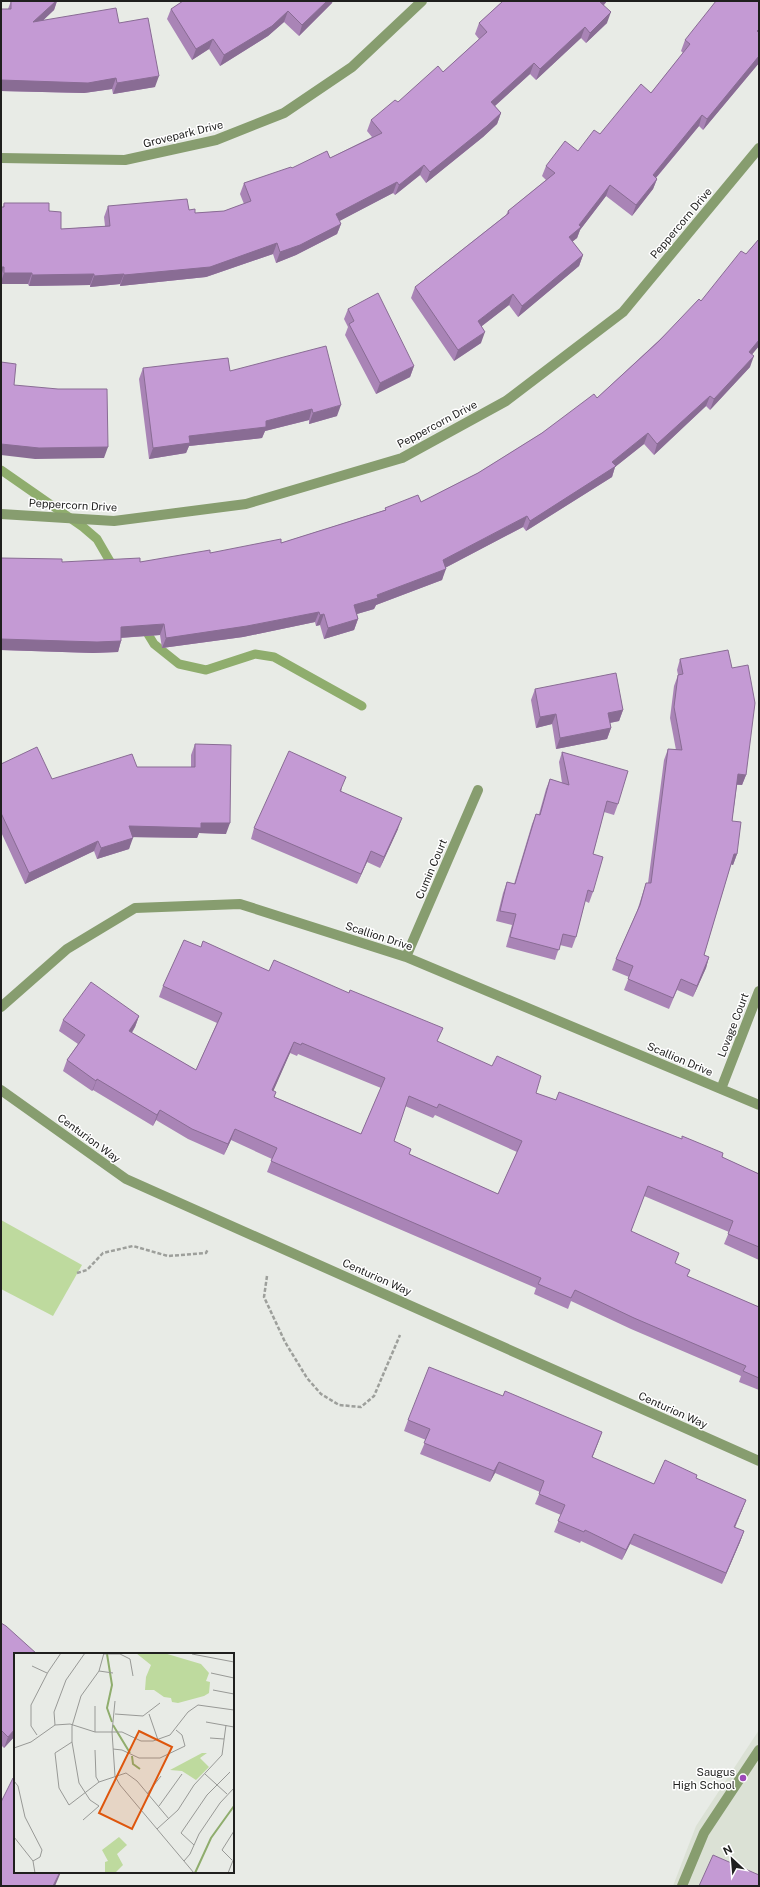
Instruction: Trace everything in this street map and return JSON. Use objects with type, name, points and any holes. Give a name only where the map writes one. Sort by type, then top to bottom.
[{"type":"street","name":"Grovepark Drive","points":[[1,158],[125,160],[216,140],[284,113],[352,67],[422,1]]},
{"type":"street","name":"Peppercorn Drive","points":[[1,514],[114,521],[246,504],[402,458],[506,401],[623,312],[759,148]]},
{"type":"street","name":"Cumin Court","points":[[406,958],[478,790]]},
{"type":"street","name":"Scallion Drive","points":[[1,1007],[67,948],[135,908],[240,904],[406,958],[759,1105]]},
{"type":"street","name":"Lovage Court","points":[[721,1089],[759,991]]},
{"type":"street","name":"Centurion Way","points":[[1,1090],[126,1179],[759,1461]]},
{"type":"street","points":[[682,1886],[704,1833],[759,1750]]},
{"type":"path","points":[[77,1273],[87,1270],[103,1253],[133,1246],[168,1256],[206,1253],[208,1249]]},
{"type":"path","points":[[267,1276],[264,1297],[285,1342],[307,1378],[321,1394],[339,1405],[361,1407],[374,1396],[400,1334]]},
{"type":"shaded area","name":"Saugus High School","points":[[759,1730],[759,1886],[673,1886],[696,1826]]},
{"type":"green space","points":[[1,1220],[82,1265],[53,1316],[1,1289]]},
{"type":"building","points":[[11,1],[56,1],[33,22],[116,8],[119,23],[148,18],[159,76],[117,83],[116,78],[88,83],[1,80],[1,9],[11,9]]},
{"type":"building","points":[[183,1],[327,1],[302,25],[288,11],[272,26],[224,55],[213,39],[196,49],[171,9]]},
{"type":"building","points":[[503,1],[601,1],[600,2],[611,12],[590,33],[585,27],[540,69],[534,63],[491,102],[501,113],[430,172],[424,165],[399,185],[397,182],[336,214],[341,224],[300,245],[280,252],[277,243],[210,267],[124,275],[94,276],[94,274],[32,275],[32,273],[4,273],[4,267],[1,267],[1,207],[4,207],[4,203],[49,203],[49,211],[61,212],[61,229],[110,226],[108,206],[187,199],[189,210],[195,209],[195,213],[224,211],[251,201],[244,183],[291,167],[292,168],[327,151],[330,158],[382,133],[371,120],[395,100],[398,102],[438,66],[443,72],[487,32],[479,23]]},
{"type":"building","points":[[716,1],[759,1],[759,29],[757,31],[759,33],[759,56],[707,119],[702,115],[653,175],[657,179],[636,205],[610,185],[579,225],[581,227],[569,237],[583,255],[522,306],[513,294],[478,321],[485,332],[458,350],[415,287],[509,213],[508,211],[555,173],[546,166],[565,141],[578,151],[594,130],[600,134],[641,84],[651,93],[690,44],[685,40]]},
{"type":"building","points":[[759,239],[759,340],[749,352],[754,356],[714,399],[710,396],[657,444],[648,433],[612,462],[616,466],[530,521],[527,516],[443,560],[446,569],[377,595],[378,598],[354,605],[358,619],[328,628],[324,614],[320,615],[319,612],[247,626],[166,638],[164,624],[121,627],[121,641],[97,642],[1,639],[1,558],[62,559],[62,562],[140,558],[140,562],[210,550],[210,553],[281,539],[281,543],[386,510],[385,508],[418,495],[421,502],[478,473],[542,433],[594,394],[597,398],[659,341],[699,299],[701,301],[741,251],[746,254]]},
{"type":"building","points":[[378,293],[414,366],[380,383],[349,324],[354,321],[348,309]]},
{"type":"building","points":[[326,346],[341,405],[313,413],[312,409],[266,421],[266,427],[189,436],[190,443],[153,448],[143,368],[228,358],[230,371]]},
{"type":"building","points":[[1,362],[16,364],[14,385],[58,389],[107,389],[108,447],[39,448],[1,444]]},
{"type":"building","points":[[728,650],[732,668],[748,665],[755,703],[746,775],[738,774],[732,821],[741,822],[737,854],[734,854],[704,955],[709,957],[697,986],[681,979],[673,998],[628,979],[633,966],[616,959],[640,905],[646,883],[651,883],[668,749],[682,750],[674,707],[678,675],[683,674],[680,659]]},
{"type":"building","points":[[616,673],[623,710],[608,713],[611,728],[560,738],[556,714],[540,717],[535,689]]},
{"type":"building","points":[[195,744],[231,745],[230,823],[201,823],[201,828],[129,826],[133,838],[101,848],[98,841],[29,873],[1,813],[1,764],[37,747],[52,779],[132,754],[137,767],[195,767]]},
{"type":"building","points":[[289,751],[346,777],[340,791],[402,818],[384,857],[371,851],[361,874],[254,828]]},
{"type":"building","points":[[562,752],[628,771],[618,804],[607,801],[593,854],[603,857],[593,892],[588,890],[576,937],[563,934],[559,950],[510,937],[516,914],[500,911],[507,882],[515,884],[536,814],[540,815],[550,779],[569,785]]},
{"type":"building","points":[[184,940],[201,947],[203,941],[269,971],[274,960],[349,993],[350,990],[443,1028],[437,1041],[492,1066],[497,1056],[541,1076],[536,1093],[556,1100],[559,1092],[682,1139],[682,1136],[723,1153],[722,1157],[759,1174],[759,1247],[728,1234],[733,1221],[648,1186],[631,1231],[679,1253],[675,1263],[690,1270],[687,1276],[759,1307],[759,1378],[743,1371],[746,1366],[634,1318],[575,1290],[571,1298],[538,1284],[541,1278],[271,1161],[277,1148],[235,1129],[228,1144],[192,1129],[160,1110],[157,1115],[97,1079],[96,1081],[67,1060],[85,1035],[63,1020],[91,982],[139,1016],[129,1031],[196,1070],[222,1013],[163,986]],"holes":[[[294,1042],[301,1045],[302,1043],[385,1078],[361,1134],[274,1097],[276,1092],[272,1090]],[[409,1096],[437,1108],[439,1104],[522,1141],[498,1194],[409,1154],[411,1149],[394,1141]]]},
{"type":"building","points":[[429,1367],[503,1396],[505,1391],[602,1432],[592,1457],[654,1484],[665,1460],[697,1475],[696,1478],[746,1500],[734,1527],[744,1531],[726,1573],[634,1534],[626,1550],[585,1530],[584,1532],[558,1521],[565,1505],[539,1494],[544,1481],[499,1462],[494,1471],[424,1443],[430,1429],[408,1420]]},
{"type":"building","points":[[1,1623],[36,1653],[14,1653],[14,1730],[8,1737],[1,1730]]},
{"type":"building","points":[[14,1778],[14,1873],[60,1873],[53,1886],[1,1886],[1,1802]]},
{"type":"building","points":[[713,1855],[759,1875],[759,1886],[699,1886]]},
{"type":"waterway","points":[[1,470],[83,527],[97,539],[115,570]]},
{"type":"waterway","points":[[143,626],[154,644],[179,664],[206,670],[255,654],[274,657],[362,706]]},
{"type":"place","name":"Saugus High School","points":[[743,1778]]}]
